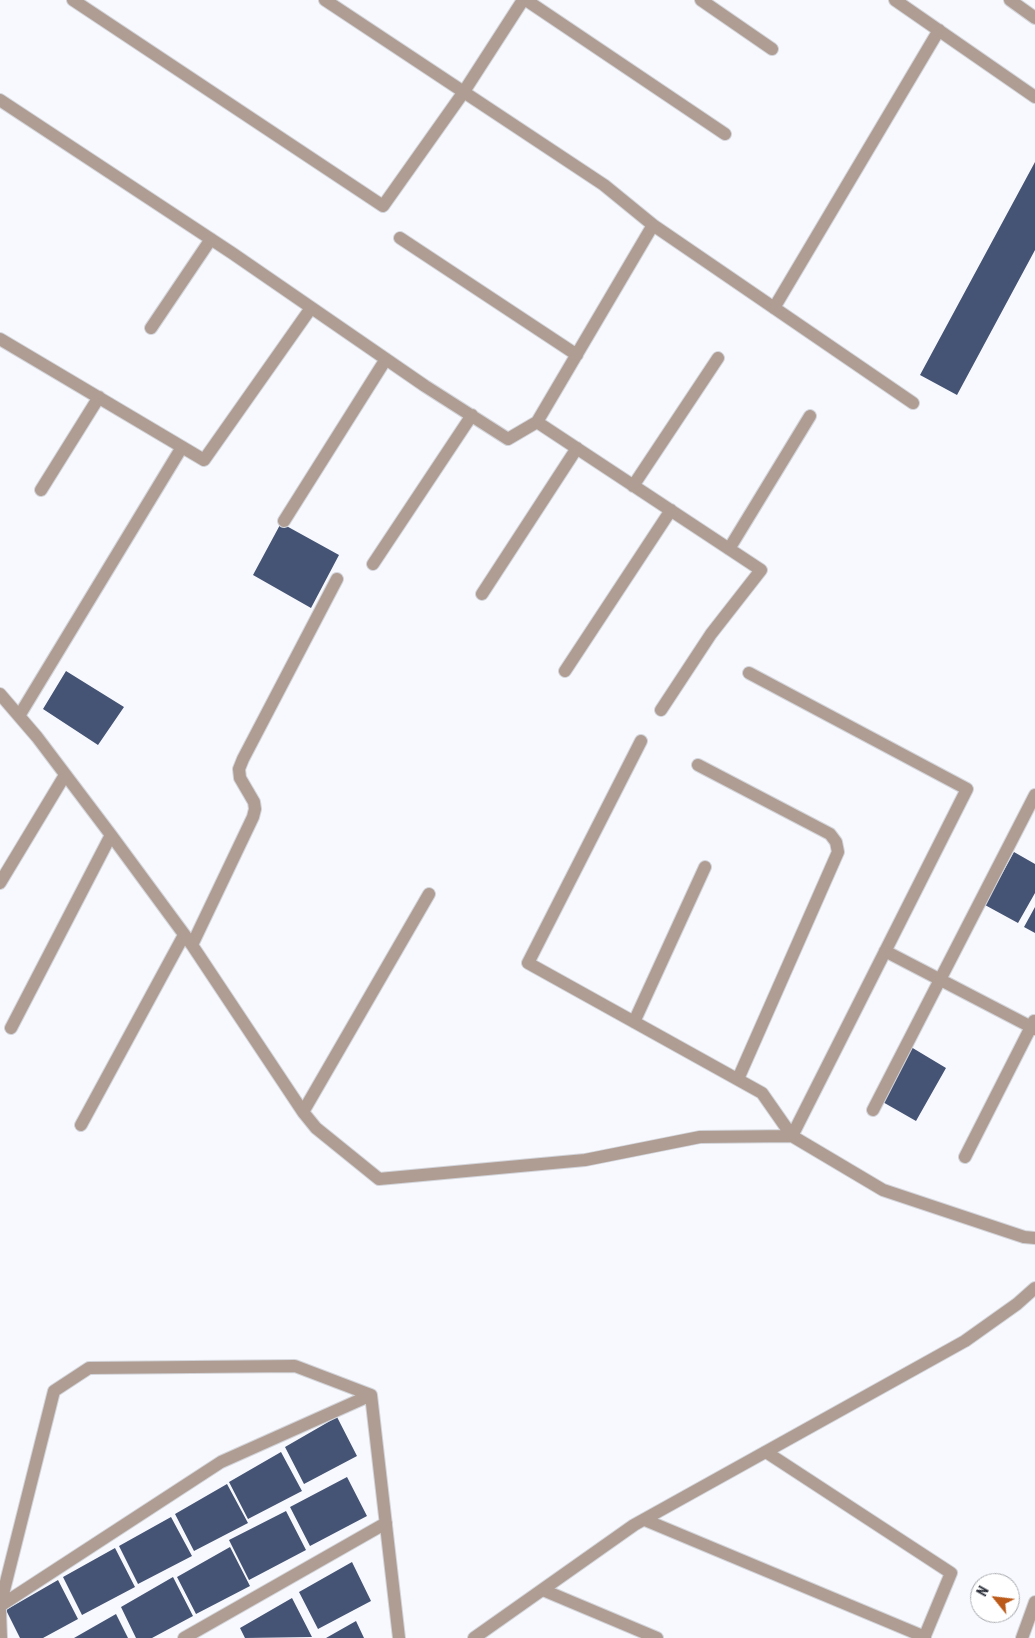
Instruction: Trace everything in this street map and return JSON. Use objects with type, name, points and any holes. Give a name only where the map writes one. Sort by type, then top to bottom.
[{"type":"street","points":[[74,0],[384,206],[463,93],[524,0],[725,134]]},
{"type":"street","points":[[325,0],[604,185],[653,225],[913,403]]},
{"type":"street","points":[[702,0],[772,49]]},
{"type":"street","points":[[896,0],[1035,97]]},
{"type":"street","points":[[1010,0],[1035,18]]},
{"type":"street","points":[[774,308],[939,30]]},
{"type":"street","points":[[0,100],[508,439],[538,422],[653,225]]},
{"type":"street","points":[[400,238],[576,356]]},
{"type":"street","points":[[151,328],[211,240]]},
{"type":"street","points":[[0,339],[204,460],[311,308]]},
{"type":"street","points":[[633,486],[718,358]]},
{"type":"street","points":[[284,521],[386,359]]},
{"type":"street","points":[[41,490],[99,397]]},
{"type":"street","points":[[373,564],[472,415]]},
{"type":"street","points":[[729,549],[810,416]]},
{"type":"street","points":[[538,422],[761,570],[711,634],[661,710]]},
{"type":"street","points":[[19,716],[182,447]]},
{"type":"street","points":[[482,594],[577,448]]},
{"type":"street","points":[[565,671],[671,510]]},
{"type":"street","points":[[81,1125],[188,940],[253,818],[254,802],[240,778],[239,769],[337,579]]},
{"type":"street","points":[[749,674],[967,789],[792,1136]]},
{"type":"street","points":[[0,694],[111,835],[188,940],[303,1112],[316,1128],[378,1179],[585,1160],[700,1137],[792,1136]]},
{"type":"street","points":[[641,741],[528,963],[762,1093],[792,1136],[883,1190],[1024,1237],[1035,1238]]},
{"type":"street","points":[[698,765],[830,834],[836,842],[838,852],[738,1079]]},
{"type":"street","points":[[0,883],[64,774]]},
{"type":"street","points":[[872,1110],[1035,795]]},
{"type":"street","points":[[11,1028],[111,835]]},
{"type":"street","points":[[634,1022],[705,867]]},
{"type":"street","points":[[303,1112],[429,894]]},
{"type":"street","points":[[885,951],[1034,1025],[965,1157]]},
{"type":"street","points":[[474,1638],[644,1520],[965,1340],[1016,1304],[1035,1288]]},
{"type":"street","points":[[0,1606],[54,1391],[89,1368],[295,1366],[371,1395]]},
{"type":"street","points":[[371,1395],[400,1638]]},
{"type":"street","points":[[0,1606],[221,1462],[371,1395]]},
{"type":"street","points":[[644,1520],[924,1637],[951,1574],[766,1452]]},
{"type":"street","points":[[184,1638],[386,1523]]},
{"type":"street","points":[[543,1590],[657,1638]]},
{"type":"street","points":[[1022,1638],[1035,1602]]},
{"type":"street","points":[[0,1610],[1,1638]]},
{"type":"building","points":[[1035,162],[1035,250],[957,395],[920,375]]},
{"type":"building","points":[[281,523],[339,555],[311,608],[253,575]]},
{"type":"building","points":[[66,671],[124,707],[98,745],[43,709]]},
{"type":"building","points":[[1014,852],[1035,864],[1035,893],[1018,923],[985,905]]},
{"type":"building","points":[[1035,907],[1035,933],[1024,927]]},
{"type":"building","points":[[911,1047],[946,1068],[916,1121],[881,1101]]},
{"type":"building","points":[[337,1417],[357,1456],[304,1484],[285,1447]]},
{"type":"building","points":[[281,1452],[302,1491],[248,1519],[229,1482]]},
{"type":"building","points":[[347,1477],[367,1516],[310,1546],[290,1507]]},
{"type":"building","points":[[227,1484],[248,1523],[194,1551],[175,1514]]},
{"type":"building","points":[[286,1511],[306,1550],[249,1580],[229,1540]]},
{"type":"building","points":[[171,1517],[192,1556],[138,1584],[119,1546]]},
{"type":"building","points":[[230,1547],[250,1586],[196,1614],[177,1577]]},
{"type":"building","points":[[115,1548],[135,1587],[82,1615],[63,1577]]},
{"type":"building","points":[[352,1562],[371,1601],[318,1629],[299,1592]]},
{"type":"building","points":[[173,1577],[193,1616],[152,1638],[136,1638],[121,1607]]},
{"type":"building","points":[[58,1580],[78,1619],[43,1638],[20,1638],[6,1610]]},
{"type":"building","points":[[292,1598],[312,1637],[245,1638],[240,1628]]},
{"type":"building","points":[[116,1614],[128,1638],[74,1638]]},
{"type":"building","points":[[356,1621],[364,1638],[326,1638]]}]
